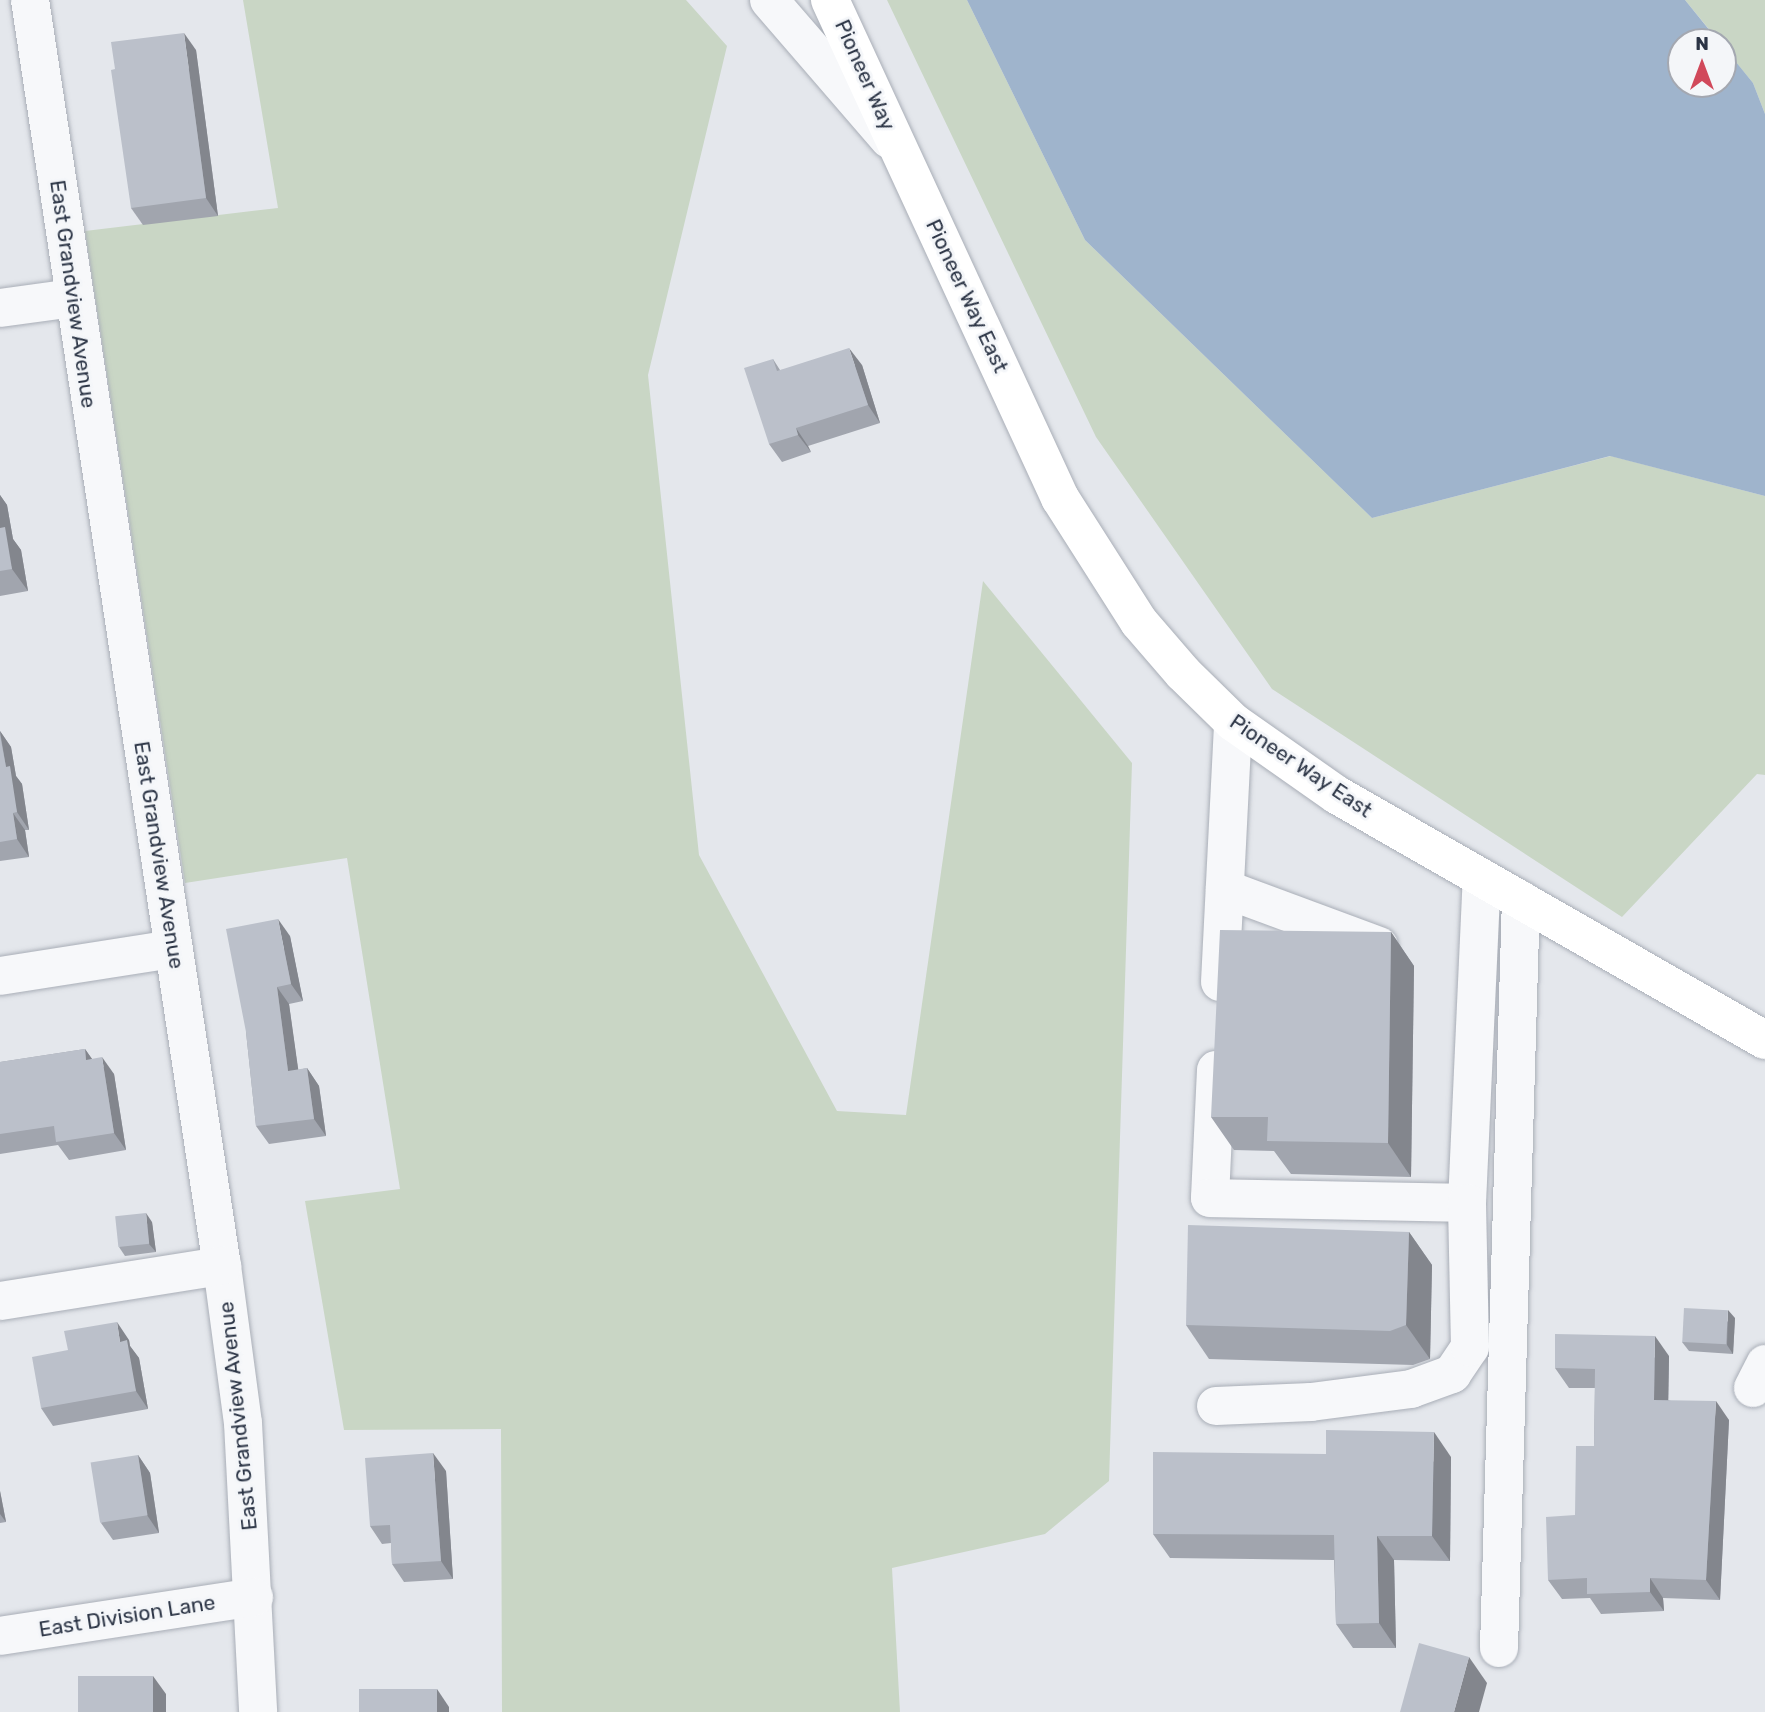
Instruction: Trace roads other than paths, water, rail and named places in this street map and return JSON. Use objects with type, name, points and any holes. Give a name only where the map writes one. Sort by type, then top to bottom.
[{"type":"main road","name":"Pioneer Way","points":[[831,0],[899,150]]},
{"type":"main road","name":"Pioneer Way East","points":[[899,150],[1060,498],[1139,622],[1233,722],[1338,795],[1765,1040]]},
{"type":"street","name":"East Grandview Avenue","points":[[30,0],[73,298],[222,1266],[243,1423],[258,1712]]},
{"type":"street","points":[[769,0],[899,150]]},
{"type":"street","points":[[0,309],[73,298]]},
{"type":"street","points":[[1233,722],[1210,1198],[1467,1203]]},
{"type":"street","points":[[1216,1406],[1311,1402],[1411,1389],[1452,1374],[1470,1347],[1467,1203],[1482,878]]},
{"type":"street","points":[[1225,890],[1379,946]]},
{"type":"street","points":[[1499,1648],[1521,900]]},
{"type":"street","points":[[0,976],[173,949]]},
{"type":"street","points":[[0,1301],[222,1266]]},
{"type":"street","name":"East Division Lane","points":[[0,1636],[254,1597]]},
{"type":"water","points":[[967,0],[1685,0],[1708,28],[1667,28],[1667,98],[1737,98],[1737,63],[1753,83],[1765,114],[1765,496],[1610,456],[1372,518],[1085,240]]}]
